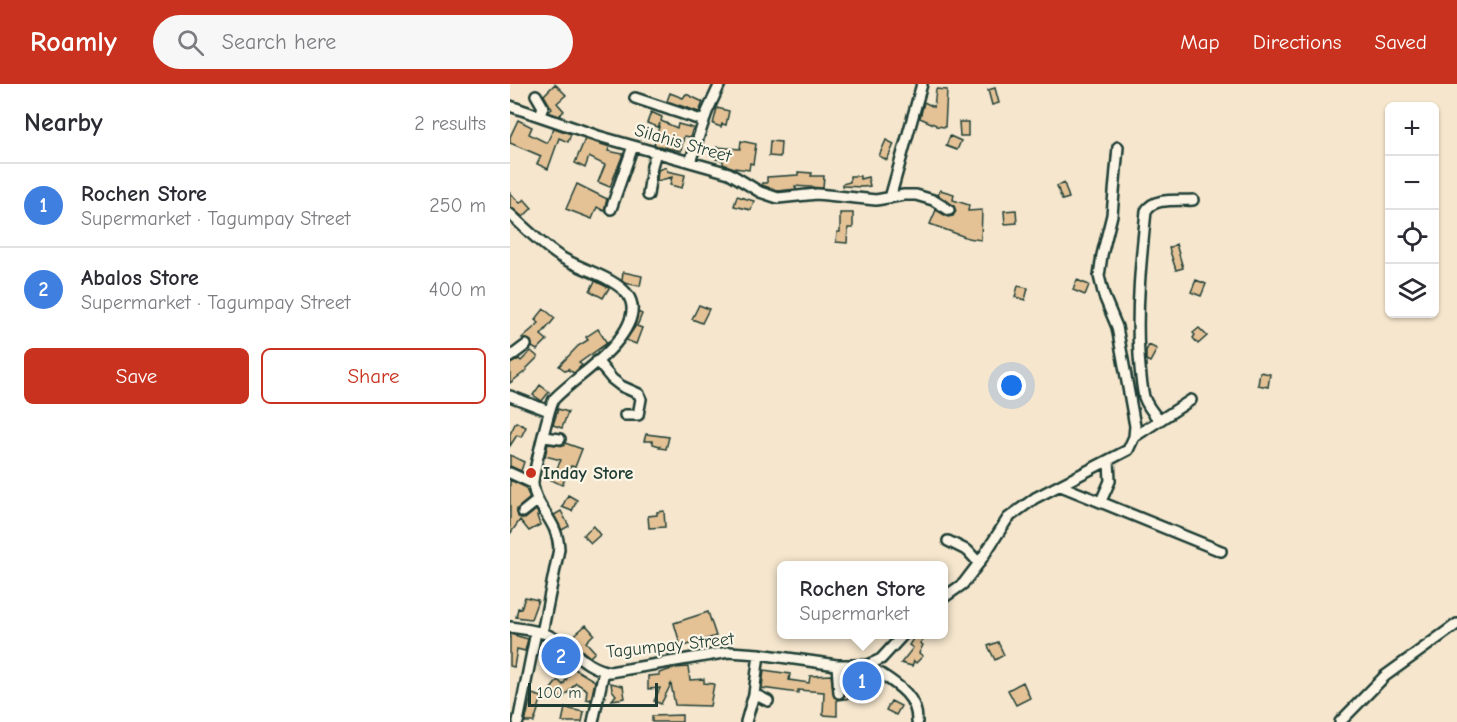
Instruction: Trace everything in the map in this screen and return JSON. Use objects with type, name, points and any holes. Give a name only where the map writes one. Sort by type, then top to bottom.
[{"type":"street","points":[[690,162],[720,84]]},
{"type":"street","points":[[890,198],[922,84]]},
{"type":"street","points":[[536,95],[543,107],[540,115]]},
{"type":"street","points":[[635,98],[704,121]]},
{"type":"street","name":"Silahis Street","points":[[510,106],[633,146],[729,173],[760,192],[778,198],[817,194],[865,200],[916,195],[933,200],[949,210]]},
{"type":"street","points":[[611,209],[633,146]]},
{"type":"street","points":[[948,594],[963,584],[1008,518],[1035,498],[1128,450],[1134,437],[1135,426],[1117,327],[1104,296],[1099,276],[1112,215],[1118,147]]},
{"type":"street","points":[[648,195],[656,152]]},
{"type":"street","points":[[1159,420],[1149,409],[1145,398],[1141,382],[1138,339],[1138,304],[1146,211],[1154,203],[1193,200]]},
{"type":"street","points":[[510,214],[542,244],[558,255],[618,284],[630,297],[631,313],[625,332],[615,345],[554,399],[549,411],[532,483],[538,500],[559,537],[559,549],[518,722]]},
{"type":"street","points":[[510,357],[526,345]]},
{"type":"street","points":[[597,362],[621,386],[639,394],[641,399],[638,415],[625,415]]},
{"type":"street","points":[[510,396],[549,411]]},
{"type":"street","points":[[1134,437],[1191,400]]},
{"type":"street","points":[[544,437],[560,439]]},
{"type":"street","points":[[1101,501],[1110,481],[1109,460]]},
{"type":"street","points":[[510,473],[532,483]]},
{"type":"street","points":[[1061,486],[1221,551]]},
{"type":"street","points":[[523,512],[538,500]]},
{"type":"street","points":[[948,541],[968,551],[979,563]]},
{"type":"street","points":[[1340,722],[1385,676],[1457,624]]},
{"type":"street","name":"Tagumpay Street","points":[[510,627],[539,632],[557,640],[579,658],[604,671],[619,671],[729,652],[837,665],[868,665]]},
{"type":"street","points":[[899,639],[881,659],[868,665],[913,699],[916,722]]},
{"type":"street","points":[[902,639],[906,649]]},
{"type":"street","points":[[746,722],[754,694],[759,654]]},
{"type":"street","points":[[837,665],[839,693]]},
{"type":"street","points":[[593,722],[604,671]]},
{"type":"street","points":[[754,694],[768,701]]},
{"type":"building","points":[[555,84],[566,95],[557,103],[564,111],[559,116],[548,112],[552,109],[544,95]]},
{"type":"building","points":[[995,88],[999,103],[992,105],[988,90]]},
{"type":"building","points":[[936,89],[947,90],[945,127],[936,126],[920,118],[924,102],[934,107]]},
{"type":"building","points":[[670,93],[683,98],[686,94],[703,102],[699,112],[667,101]]},
{"type":"building","points":[[717,108],[729,111],[726,125],[722,124],[721,127],[713,124]]},
{"type":"building","points":[[651,112],[662,117],[661,121],[677,128],[678,124],[693,128],[690,137],[684,136],[681,151],[654,145],[660,123],[658,127],[647,123]]},
{"type":"building","points":[[518,120],[532,127],[529,134],[547,143],[554,128],[571,134],[568,142],[559,138],[548,169],[537,164],[541,156],[510,143],[510,137]]},
{"type":"building","points":[[959,122],[968,122],[968,136],[960,136]]},
{"type":"building","points":[[950,136],[961,141],[957,150],[946,146]]},
{"type":"building","points":[[585,139],[610,147],[608,151],[623,154],[610,187],[598,182],[605,165],[589,157],[585,168],[575,163]]},
{"type":"building","points":[[886,140],[894,144],[887,160],[879,156]]},
{"type":"building","points":[[741,141],[756,144],[753,164],[750,163],[749,170],[734,168],[723,164],[723,160],[716,159],[717,147],[740,149]]},
{"type":"building","points":[[770,141],[781,142],[780,157],[769,156]]},
{"type":"building","points":[[666,167],[667,171],[685,175],[682,188],[670,185],[672,177],[657,181],[658,170]]},
{"type":"building","points":[[798,172],[812,173],[811,176],[824,176],[823,188],[795,186],[796,189],[778,191],[762,185],[762,183],[767,183],[767,177],[798,175]]},
{"type":"building","points":[[850,176],[860,176],[860,179],[868,177],[870,186],[842,186],[850,182]]},
{"type":"building","points":[[1064,183],[1069,198],[1062,200],[1057,186]]},
{"type":"building","points":[[577,184],[607,199],[604,211],[597,207],[592,219],[566,209]]},
{"type":"building","points":[[940,190],[954,194],[953,200],[969,205],[968,211],[982,210],[981,240],[968,238],[930,224],[936,210],[948,217],[953,216],[956,211],[953,205],[938,195]]},
{"type":"building","points":[[510,193],[520,203],[524,199],[532,208],[523,217],[510,207]]},
{"type":"building","points":[[737,196],[754,201],[751,210],[734,206]]},
{"type":"building","points":[[1016,210],[1017,223],[1005,224],[1004,211]]},
{"type":"building","points":[[840,213],[853,213],[853,228],[848,228],[847,243],[836,242],[837,232],[840,232]]},
{"type":"building","points":[[1176,244],[1183,268],[1176,270],[1169,248]]},
{"type":"building","points":[[623,272],[642,276],[640,286],[625,283],[622,280]]},
{"type":"building","points":[[1077,280],[1089,285],[1085,295],[1073,290]]},
{"type":"building","points":[[1196,280],[1206,284],[1201,296],[1191,292]]},
{"type":"building","points":[[595,281],[609,288],[603,298],[590,291]]},
{"type":"building","points":[[1018,286],[1028,288],[1025,300],[1015,297]]},
{"type":"building","points":[[699,305],[709,309],[702,323],[692,319]]},
{"type":"building","points":[[544,309],[555,318],[541,335],[547,340],[537,350],[532,347],[531,341],[522,338],[539,323],[535,320]]},
{"type":"building","points":[[638,312],[642,314],[637,326],[642,328],[636,344],[626,340],[635,327]]},
{"type":"building","points":[[1199,328],[1207,336],[1198,344],[1193,338],[1195,335],[1193,333]]},
{"type":"building","points":[[598,329],[607,343],[579,363],[582,365],[574,373],[568,370],[569,368],[566,371],[559,366],[578,346],[588,340],[586,337]]},
{"type":"building","points":[[1149,345],[1157,349],[1150,362],[1146,360]]},
{"type":"building","points":[[531,351],[538,357],[527,370],[510,383],[510,364],[519,359],[521,361]]},
{"type":"building","points":[[1260,372],[1270,374],[1268,387],[1258,385]]},
{"type":"building","points":[[540,385],[549,392],[542,401],[533,395]]},
{"type":"building","points":[[558,409],[568,412],[562,428],[553,425]]},
{"type":"building","points":[[516,422],[526,427],[521,437],[517,435],[510,446],[510,434]]},
{"type":"building","points":[[646,434],[669,437],[666,449],[659,448],[660,446],[653,444],[653,441],[644,441]]},
{"type":"building","points":[[565,443],[582,449],[575,467],[571,466],[562,485],[551,480],[561,460],[545,456],[548,444],[564,446]]},
{"type":"building","points":[[510,455],[524,462],[521,471],[510,466]]},
{"type":"building","points":[[510,480],[525,487],[530,498],[517,509],[518,517],[525,519],[536,510],[539,515],[537,516],[540,525],[529,531],[520,520],[510,534]]},
{"type":"building","points":[[568,495],[577,500],[572,511],[562,507]]},
{"type":"building","points":[[561,511],[569,526],[562,530],[554,515]]},
{"type":"building","points":[[664,511],[665,527],[649,528],[648,516]]},
{"type":"building","points":[[593,526],[600,535],[591,543],[583,535]]},
{"type":"building","points":[[525,597],[538,600],[531,619],[516,617],[518,608],[521,609]]},
{"type":"building","points":[[708,612],[716,636],[681,647],[674,623]]},
{"type":"building","points":[[586,625],[594,634],[586,642],[595,652],[590,657],[571,638]]},
{"type":"building","points":[[510,634],[528,639],[525,651],[517,649],[514,667],[510,666]]},
{"type":"building","points":[[913,639],[924,639],[920,643],[923,645],[919,653],[923,656],[916,663],[914,661],[912,666],[901,663],[913,648],[909,645]]},
{"type":"building","points":[[998,642],[1004,655],[995,660],[988,646]]},
{"type":"building","points":[[688,667],[690,680],[704,679],[704,683],[714,684],[710,706],[675,705],[671,684],[661,704],[654,701],[660,688],[648,689],[648,676],[659,675],[659,673],[675,668]]},
{"type":"building","points":[[573,668],[595,681],[591,700],[586,699],[587,690],[576,683],[562,699],[551,689],[558,680],[563,685]]},
{"type":"building","points":[[764,670],[790,674],[789,680],[809,683],[810,676],[831,675],[834,697],[842,699],[845,689],[850,688],[851,698],[837,700],[837,716],[823,715],[824,692],[798,690],[798,693],[762,688]]},
{"type":"building","points":[[1023,682],[1030,698],[1016,705],[1008,690]]},
{"type":"building","points":[[611,683],[623,686],[625,698],[612,700],[616,695]]},
{"type":"building","points":[[532,694],[542,697],[534,722],[525,722]]},
{"type":"building","points":[[891,701],[901,706],[896,715],[886,710]]},
{"type":"building","points":[[565,708],[584,712],[582,722],[562,722]]},
{"type":"building","points":[[682,715],[682,722],[652,722],[652,716]]},
{"type":"place","name":"Inday Store","points":[[531,473]]},
{"type":"place","name":"Abalos Store","points":[[561,656]]},
{"type":"place","name":"Rochen Store","points":[[862,681]]}]
